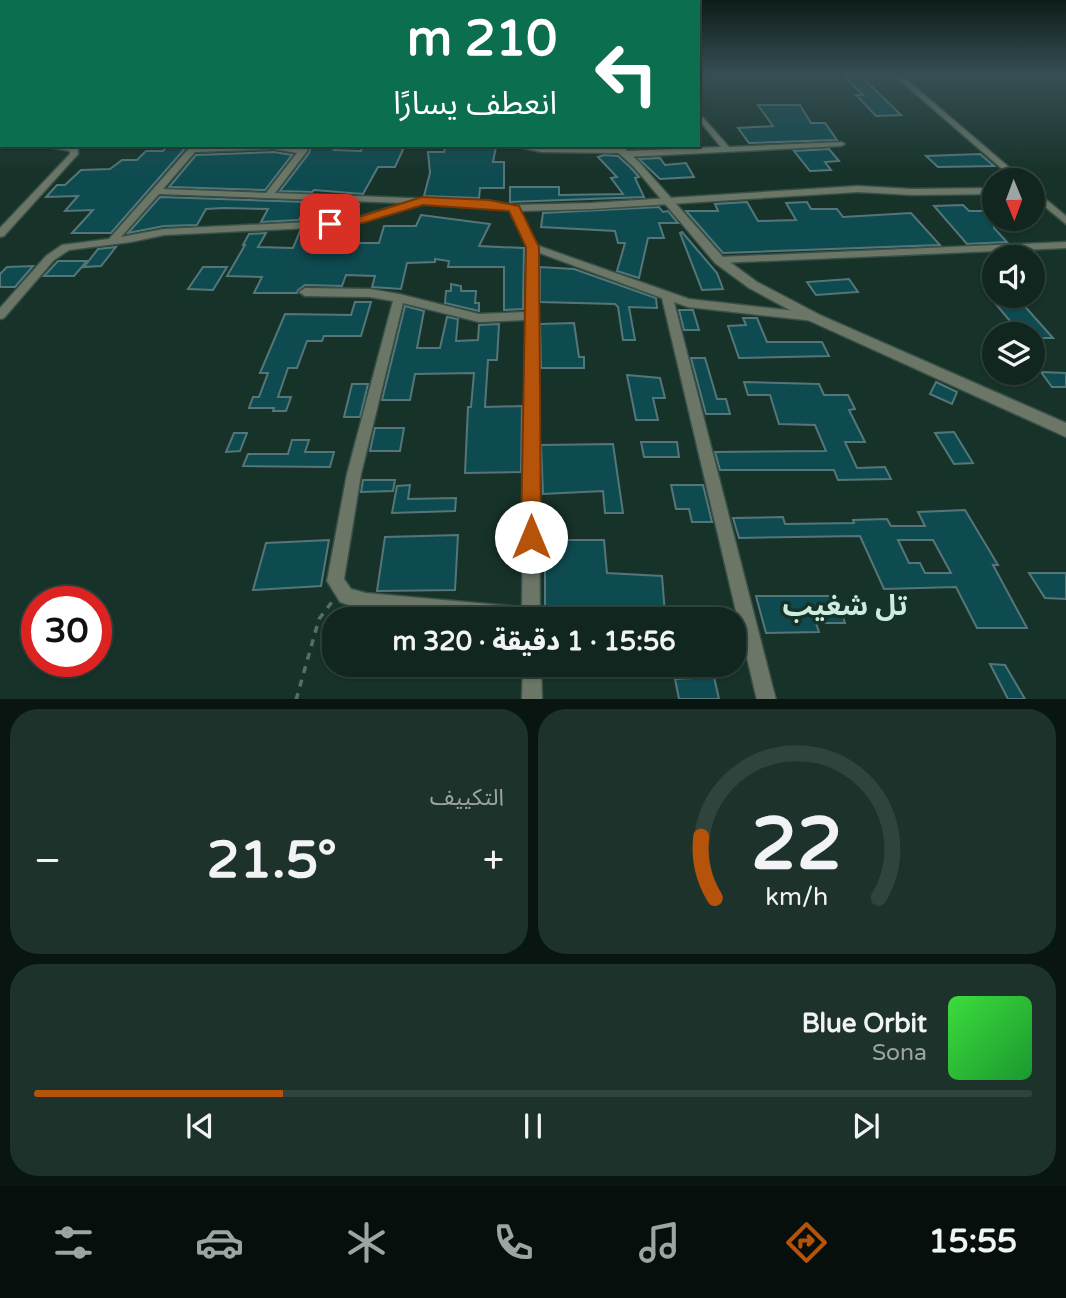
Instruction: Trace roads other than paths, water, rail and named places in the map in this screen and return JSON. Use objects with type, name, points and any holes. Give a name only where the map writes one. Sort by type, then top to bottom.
[{"type":"street","points":[[935,108],[1006,168]]},
{"type":"street","points":[[700,116],[726,148]]},
{"type":"street","points":[[524,147],[541,150],[621,150],[841,144]]},
{"type":"street","points":[[0,234],[74,154],[74,149],[60,147]]},
{"type":"street","points":[[113,240],[195,147],[305,148]]},
{"type":"street","points":[[270,194],[305,148]]},
{"type":"street","points":[[621,150],[719,260],[753,285],[815,317],[1066,430]]},
{"type":"street","points":[[156,191],[489,204],[514,208],[668,201],[818,190],[982,191]]},
{"type":"street","points":[[0,315],[59,250],[76,245],[164,232],[330,224],[363,219],[422,201]]},
{"type":"street","points":[[1045,202],[1066,221]]},
{"type":"street","points":[[514,208],[532,247],[531,607]]},
{"type":"street","points":[[719,260],[1066,245]]},
{"type":"street","points":[[532,247],[688,303],[815,317]]},
{"type":"street","points":[[305,292],[370,293],[480,318],[531,316]]},
{"type":"street","points":[[0,295],[18,296]]},
{"type":"street","points":[[667,295],[767,699]]},
{"type":"street","points":[[399,298],[342,534],[335,581],[344,593],[366,602],[418,607]]},
{"type":"street","points":[[532,677],[532,699]]},
{"type":"district","name":"تل شغيب","points":[[845,605]]}]
